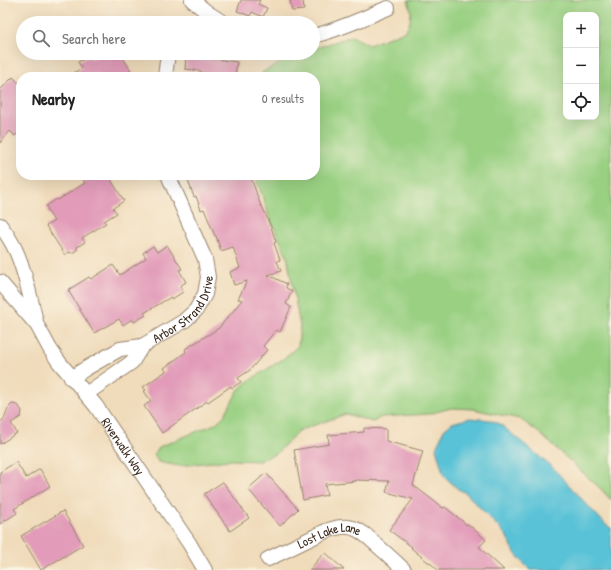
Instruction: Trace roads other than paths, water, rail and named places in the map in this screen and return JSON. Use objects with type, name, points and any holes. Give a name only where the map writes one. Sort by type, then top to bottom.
[{"type":"street","points":[[192,0],[213,16]]},
{"type":"street","points":[[320,34],[340,28],[388,8]]},
{"type":"street","points":[[166,72],[167,60]]},
{"type":"street","name":"Arbor Strand Drive","points":[[71,378],[120,349],[142,346],[184,321],[196,310],[205,294],[208,277],[206,259],[170,180]]},
{"type":"street","name":"Riverwalk Way","points":[[0,224],[8,235],[23,268],[38,325],[50,350],[71,378],[96,406],[189,543],[205,570]]},
{"type":"street","name":"Riverwalk Way","points":[[0,282],[38,325]]},
{"type":"street","name":"Arbor Strand Drive","points":[[86,394],[132,362],[142,346]]},
{"type":"street","name":"Lost Lake Lane","points":[[268,559],[326,531],[344,526],[359,530],[404,570]]},
{"type":"water","points":[[470,418],[490,420],[500,424],[553,468],[606,525],[611,528],[611,570],[531,570],[528,568],[515,553],[506,535],[466,493],[458,489],[444,476],[436,448],[444,430],[452,423]]}]
